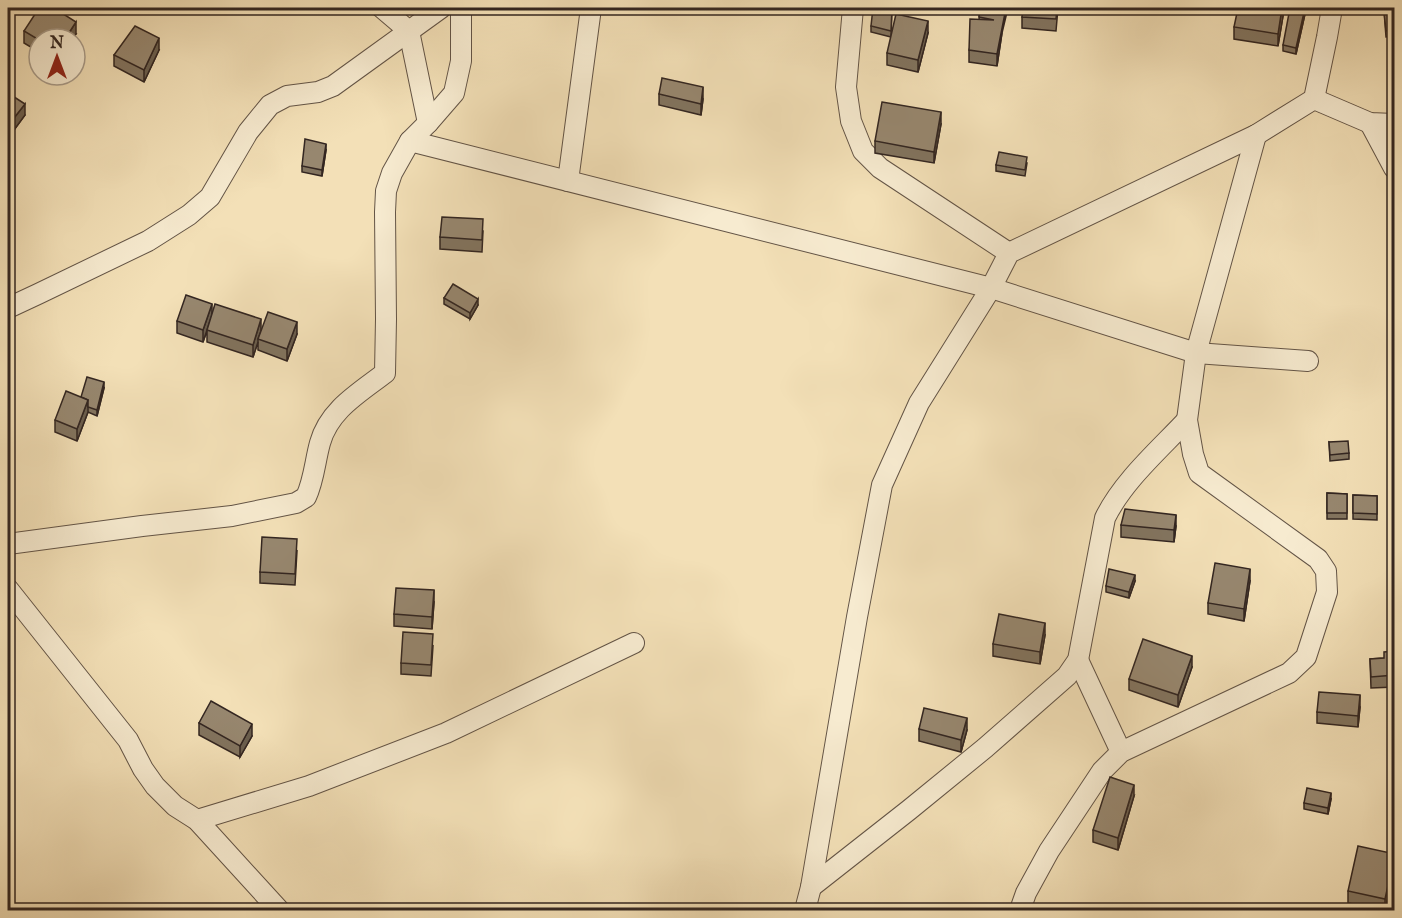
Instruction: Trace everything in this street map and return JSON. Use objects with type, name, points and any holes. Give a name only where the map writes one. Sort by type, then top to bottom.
[{"type":"street","points":[[382,8],[409,31],[429,123]]},
{"type":"street","points":[[8,308],[148,241],[189,216],[210,197],[248,132],[270,105],[287,96],[318,92],[333,86],[441,8]]},
{"type":"street","points":[[8,544],[232,516],[296,502],[306,497],[311,486],[320,442],[330,419],[349,400],[385,373],[386,191],[392,173],[410,141],[429,123],[454,93],[461,61],[461,8]]},
{"type":"street","points":[[568,181],[591,8]]},
{"type":"street","points":[[853,8],[846,87],[851,121],[863,151],[880,168],[1009,253]]},
{"type":"street","points":[[805,910],[882,484],[919,403],[991,288],[1009,253],[1256,135],[1314,99],[1332,8]]},
{"type":"street","points":[[1314,99],[1370,123],[1395,124]]},
{"type":"street","points":[[1370,123],[1395,168]]},
{"type":"street","points":[[1020,910],[1026,893],[1049,851],[1102,771],[1121,752],[1289,673],[1306,657],[1327,592],[1326,571],[1318,559],[1199,473],[1187,420],[1196,353],[1256,135]]},
{"type":"street","points":[[410,141],[991,288],[1196,353],[1308,361]]},
{"type":"street","points":[[811,886],[985,748],[1067,676],[1078,660],[1105,518],[1129,482],[1187,420]]},
{"type":"street","points":[[8,589],[128,740],[155,786],[175,806],[197,820],[279,910]]},
{"type":"street","points":[[197,820],[309,786],[446,733],[634,643]]},
{"type":"street","points":[[1078,660],[1121,752]]},
{"type":"building","points":[[39,8],[54,8],[76,22],[73,27],[27,27],[27,33],[24,31]]},
{"type":"building","points":[[873,8],[892,8],[891,31],[871,26]]},
{"type":"building","points":[[980,8],[1006,8],[997,54],[969,50],[970,19],[994,20],[979,17]]},
{"type":"building","points":[[1023,8],[1057,8],[1056,19],[1022,17]]},
{"type":"building","points":[[1238,8],[1282,8],[1278,34],[1234,27]]},
{"type":"building","points":[[1290,8],[1305,8],[1296,48],[1283,45]]},
{"type":"building","points":[[1395,10],[1395,30],[1386,31],[1384,11]]},
{"type":"building","points":[[896,14],[928,21],[918,60],[887,53]]},
{"type":"building","points":[[135,26],[159,38],[144,70],[114,55]]},
{"type":"building","points":[[662,78],[703,87],[701,104],[659,94]]},
{"type":"building","points":[[8,93],[25,104],[14,118],[8,115]]},
{"type":"building","points":[[882,102],[941,112],[934,152],[875,141]]},
{"type":"building","points":[[305,139],[326,144],[322,170],[302,166]]},
{"type":"building","points":[[999,152],[1027,157],[1025,170],[996,165]]},
{"type":"building","points":[[442,217],[483,219],[482,240],[440,237]]},
{"type":"building","points":[[453,284],[478,299],[470,313],[444,298]]},
{"type":"building","points":[[186,295],[212,304],[203,330],[177,321]]},
{"type":"building","points":[[215,304],[261,319],[253,345],[207,330]]},
{"type":"building","points":[[268,312],[297,322],[287,349],[258,339]]},
{"type":"building","points":[[87,377],[104,382],[97,410],[88,407],[88,400],[81,397]]},
{"type":"building","points":[[66,391],[88,400],[77,429],[55,420]]},
{"type":"building","points":[[1348,441],[1349,453],[1330,455],[1329,442]]},
{"type":"building","points":[[1392,469],[1395,469],[1395,509],[1392,509]]},
{"type":"building","points":[[1327,493],[1347,494],[1347,513],[1327,513]]},
{"type":"building","points":[[1353,495],[1377,496],[1377,514],[1353,513]]},
{"type":"building","points":[[1125,509],[1176,515],[1174,530],[1121,525]]},
{"type":"building","points":[[262,537],[297,539],[295,574],[260,572]]},
{"type":"building","points":[[1215,563],[1250,569],[1244,609],[1208,603]]},
{"type":"building","points":[[1109,569],[1135,575],[1129,592],[1106,586]]},
{"type":"building","points":[[396,588],[434,590],[432,617],[394,614]]},
{"type":"building","points":[[999,614],[1045,623],[1040,652],[993,644]]},
{"type":"building","points":[[403,632],[433,634],[431,665],[401,663]]},
{"type":"building","points":[[1143,639],[1192,656],[1178,695],[1129,679]]},
{"type":"building","points":[[1395,651],[1395,675],[1371,677],[1370,659],[1384,658],[1384,652]]},
{"type":"building","points":[[1319,692],[1360,695],[1358,716],[1317,712]]},
{"type":"building","points":[[211,701],[252,724],[240,746],[199,723]]},
{"type":"building","points":[[924,708],[967,718],[961,740],[919,729]]},
{"type":"building","points":[[1110,777],[1134,785],[1118,838],[1093,830]]},
{"type":"building","points":[[1307,788],[1331,793],[1328,808],[1304,803]]},
{"type":"building","points":[[1358,846],[1395,854],[1385,899],[1348,891]]},
{"type":"building","points":[[1047,906],[1053,907],[1056,910],[1040,910]]}]
